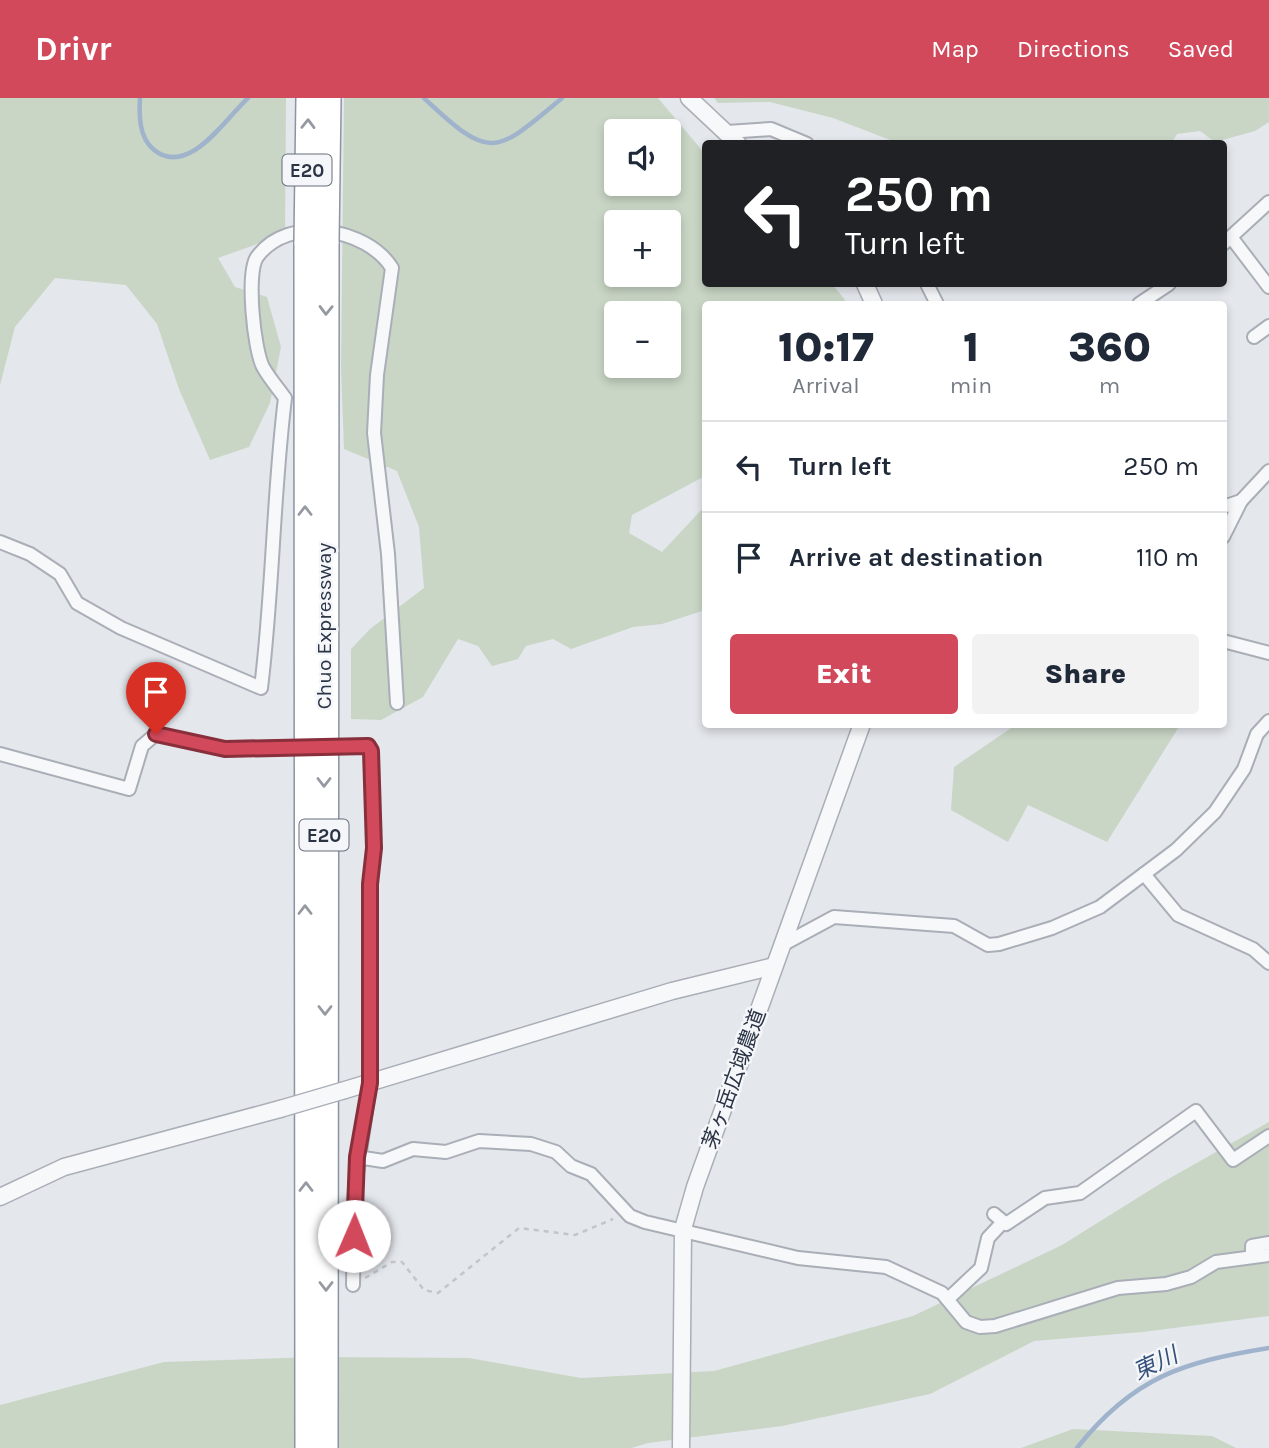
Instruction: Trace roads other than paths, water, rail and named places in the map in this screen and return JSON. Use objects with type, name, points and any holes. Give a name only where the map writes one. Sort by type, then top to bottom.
[{"type":"highway","name":"Chuo Expressway","points":[[308,98],[316,242],[316,1438]]},
{"type":"highway","name":"Chuo Expressway","points":[[316,242],[329,98]]},
{"type":"street","points":[[689,98],[732,138],[771,129],[797,140]]},
{"type":"street","points":[[1269,202],[1227,240],[1269,287]]},
{"type":"street","points":[[0,542],[30,554],[60,573],[78,603],[121,628],[261,688],[271,609],[276,471],[285,398],[262,366],[250,289],[251,270],[258,256],[293,233],[338,233],[364,240],[382,253],[392,268],[377,375],[374,433],[389,567],[397,704]]},
{"type":"street","points":[[1144,301],[1164,287]]},
{"type":"street","points":[[1254,337],[1269,326]]},
{"type":"street","points":[[1227,529],[1241,501],[1269,471]]},
{"type":"street","points":[[1227,506],[1241,501]]},
{"type":"street","points":[[1227,642],[1269,653]]},
{"type":"street","points":[[782,945],[834,917],[954,926],[988,945],[999,944],[1052,928],[1100,907],[1176,850],[1215,812],[1244,769],[1257,734],[1269,720]]},
{"type":"street","name":"茅ヶ岳広域農道","points":[[681,1448],[683,1229],[695,1187],[861,728]]},
{"type":"street","points":[[0,754],[129,789],[142,746],[156,734],[225,749],[368,746],[371,751],[374,848],[370,884],[370,1083],[357,1157],[353,1286]]},
{"type":"street","points":[[1144,874],[1178,915],[1253,949],[1269,963]]},
{"type":"street","points":[[0,1197],[64,1167],[370,1083],[672,991],[774,966]]},
{"type":"street","points":[[948,1299],[981,1268],[988,1238],[999,1218],[1006,1224],[1045,1198],[1080,1193],[1196,1111],[1233,1160],[1269,1136]]},
{"type":"street","points":[[357,1157],[383,1161],[413,1149],[446,1152],[479,1141],[531,1144],[556,1152],[571,1166],[591,1174],[631,1216],[645,1222],[798,1258],[886,1267],[948,1299],[966,1322],[980,1327],[995,1326],[1118,1288],[1166,1284],[1191,1277],[1216,1262],[1269,1255]]},
{"type":"street","points":[[1252,1257],[1252,1246],[1269,1243]]},
{"type":"waterway","points":[[140,98],[141,125],[145,138],[153,149],[166,156],[180,156],[193,151],[218,131],[248,98]]},
{"type":"waterway","points":[[424,98],[464,133],[479,141],[493,143],[506,140],[521,131],[562,98]]},
{"type":"waterway","name":"東川","points":[[1077,1448],[1119,1404],[1162,1377],[1185,1367],[1269,1348]]}]
